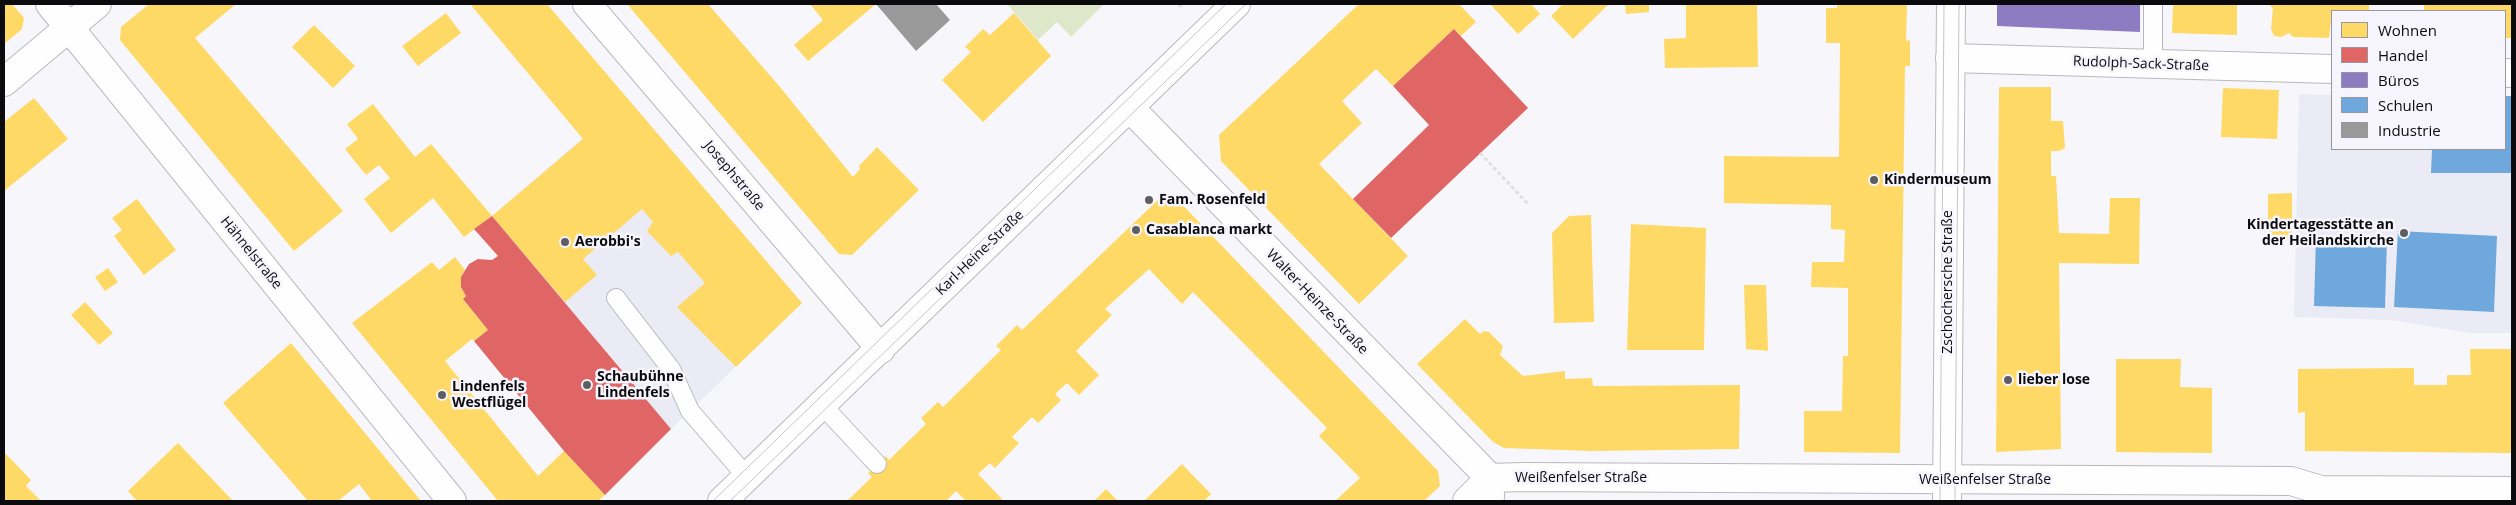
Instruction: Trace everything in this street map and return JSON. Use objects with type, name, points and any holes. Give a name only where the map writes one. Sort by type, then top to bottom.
[{"type":"street","name":"Hähnelstraße","points":[[50,4],[452,501]]},
{"type":"street","points":[[4,82],[97,4]]},
{"type":"street","name":"Josephstraße","points":[[587,4],[881,349]]},
{"type":"street","name":"Karl-Heine-Straße","points":[[722,501],[1236,4]]},
{"type":"street","name":"Zschochersche Straße","points":[[1947,491],[1951,4]]},
{"type":"street","name":"Rudolph-Sack-Straße","points":[[1950,58],[2331,69]]},
{"type":"street","name":"Walter-Heinze-Straße","points":[[1129,107],[1490,490]]},
{"type":"street","name":"Weißenfelser Straße","points":[[1490,490],[1947,491],[2290,481],[2321,490],[2512,491]]},
{"type":"street","points":[[1467,501],[1490,490]]},
{"type":"lane","points":[[2153,4],[2153,65]]},
{"type":"lane","points":[[616,298],[671,368],[690,411],[747,477]]},
{"type":"lane","points":[[822,405],[878,464]]},
{"type":"path","points":[[1480,153],[1528,204]]},
{"type":"shaded area","name":"Kindertagesstätte an der Heilandskirche","points":[[2299,94],[2331,95],[2331,150],[2506,150],[2506,96],[2512,96],[2512,333],[2469,333],[2391,320],[2294,317]]},
{"type":"shaded area","points":[[628,99],[802,303],[671,429],[492,216]]},
{"type":"green space","points":[[1007,4],[1104,4],[1071,37],[1057,22],[1038,40]]},
{"type":"building: Wohnen","points":[[4,4],[12,4],[24,18],[22,29],[4,44]]},
{"type":"building: Wohnen","points":[[149,4],[236,4],[195,38],[343,211],[294,251],[120,40],[121,27]]},
{"type":"building: Wohnen","points":[[470,4],[547,4],[802,303],[736,367],[677,307],[705,283],[678,252],[671,256],[647,231],[653,222],[642,209],[583,259],[597,275],[565,302],[492,216],[583,139]]},
{"type":"building: Wohnen","points":[[627,4],[708,4],[780,87],[853,177],[860,169],[859,166],[877,147],[919,190],[852,255],[839,254]]},
{"type":"building: Wohnen","points":[[810,4],[876,4],[808,61],[794,45],[823,20]]},
{"type":"building: Wohnen","points":[[1359,4],[1459,4],[1476,22],[1461,36],[1454,29],[1393,86],[1376,69],[1342,101],[1362,123],[1319,164],[1408,256],[1359,304],[1221,161],[1219,135]]},
{"type":"building: Wohnen","points":[[1490,4],[1531,4],[1540,14],[1518,34]]},
{"type":"building: Wohnen","points":[[1563,4],[1609,4],[1573,39],[1551,16]]},
{"type":"building: Wohnen","points":[[1625,4],[1649,4],[1649,12],[1626,14]]},
{"type":"building: Wohnen","points":[[1686,4],[1757,4],[1758,67],[1665,68],[1664,39],[1686,38]]},
{"type":"building: Wohnen","points":[[1837,4],[1907,4],[1906,41],[1910,40],[1910,66],[1905,66],[1900,453],[1804,452],[1804,411],[1842,411],[1843,356],[1848,356],[1848,288],[1811,287],[1812,262],[1844,262],[1845,230],[1831,229],[1831,205],[1724,203],[1724,156],[1839,157],[1840,43],[1826,43],[1826,8],[1837,8]]},
{"type":"building: Wohnen","points":[[2173,4],[2237,4],[2237,35],[2172,33]]},
{"type":"building: Wohnen","points":[[2269,4],[2369,4],[2369,10],[2331,10],[2329,38],[2293,37],[2289,33],[2281,37],[2274,36],[2271,29],[2273,9]]},
{"type":"building: Wohnen","points":[[2424,4],[2512,4],[2512,38],[2506,38],[2506,10],[2424,10]]},
{"type":"building: Wohnen","points":[[446,13],[461,33],[418,66],[402,46]]},
{"type":"building: Wohnen","points":[[1014,13],[1051,56],[983,122],[942,80],[971,52],[965,47],[983,29],[990,35]]},
{"type":"building: Wohnen","points":[[314,25],[355,66],[333,88],[292,47]]},
{"type":"building: Wohnen","points":[[1999,87],[2051,87],[2051,121],[2063,121],[2065,148],[2059,151],[2051,151],[2051,176],[2056,176],[2059,233],[2109,234],[2110,198],[2140,198],[2139,264],[2059,263],[2061,449],[1996,452]]},
{"type":"building: Wohnen","points":[[2223,88],[2279,90],[2277,139],[2221,137]]},
{"type":"building: Wohnen","points":[[34,98],[68,139],[4,191],[4,122]]},
{"type":"building: Wohnen","points":[[373,104],[415,157],[431,144],[492,216],[464,237],[433,198],[391,233],[364,199],[390,178],[379,165],[366,175],[345,149],[358,139],[347,124]]},
{"type":"building: Wohnen","points":[[2292,193],[2292,240],[2268,241],[2268,194]]},
{"type":"building: Wohnen","points":[[1161,197],[1175,197],[1438,471],[1440,486],[1424,501],[1335,501],[1360,478],[1319,436],[1327,428],[1193,292],[1182,304],[1149,269],[1105,309],[1112,315],[1076,351],[1099,375],[1079,395],[1067,383],[1055,394],[1061,400],[1038,423],[1032,417],[1012,437],[1019,443],[995,468],[990,463],[978,474],[1002,499],[1000,501],[966,501],[956,491],[946,501],[847,501],[872,477],[868,473],[877,464],[886,456],[889,460],[926,424],[921,418],[938,402],[943,407],[1001,350],[996,346],[1017,325],[1022,330]]},
{"type":"building: Wohnen","points":[[137,199],[176,250],[144,275],[114,236],[122,230],[112,218]]},
{"type":"building: Wohnen","points":[[1591,215],[1594,322],[1554,323],[1552,233],[1569,216]]},
{"type":"building: Wohnen","points":[[1631,224],[1706,228],[1704,350],[1627,350]]},
{"type":"building: Wohnen","points":[[455,257],[465,270],[461,277],[461,287],[466,296],[463,299],[488,330],[474,341],[472,339],[445,361],[538,476],[564,451],[605,495],[598,501],[498,501],[352,323],[432,262],[439,270]]},
{"type":"building: Wohnen","points":[[108,268],[118,282],[105,291],[95,277]]},
{"type":"building: Wohnen","points":[[1744,285],[1766,285],[1768,351],[1746,349]]},
{"type":"building: Wohnen","points":[[85,302],[113,333],[99,345],[71,315]]},
{"type":"building: Wohnen","points":[[1465,319],[1480,334],[1484,331],[1489,332],[1503,346],[1500,355],[1523,376],[1565,371],[1565,379],[1592,378],[1593,386],[1740,385],[1739,449],[1592,451],[1504,448],[1493,442],[1417,364]]},
{"type":"building: Wohnen","points":[[291,343],[421,501],[372,501],[359,484],[338,501],[308,501],[223,403]]},
{"type":"building: Wohnen","points":[[2470,349],[2512,349],[2512,453],[2305,451],[2305,412],[2298,413],[2298,369],[2414,368],[2414,385],[2447,385],[2447,375],[2471,375]]},
{"type":"building: Wohnen","points":[[2116,359],[2181,359],[2180,387],[2212,388],[2212,453],[2116,452]]},
{"type":"building: Wohnen","points":[[178,443],[233,501],[137,501],[128,491]]},
{"type":"building: Wohnen","points":[[4,452],[31,480],[26,486],[41,501],[4,501]]},
{"type":"building: Wohnen","points":[[1182,464],[1211,494],[1204,501],[1144,501]]},
{"type":"building: Wohnen","points":[[1106,489],[1118,501],[1094,501]]},
{"type":"building: Handel","points":[[1454,29],[1528,108],[1391,238],[1353,199],[1429,125],[1393,86]]},
{"type":"building: Handel","points":[[492,216],[671,429],[605,495],[564,451],[474,341],[488,330],[463,299],[466,296],[461,287],[461,277],[469,264],[478,259],[492,260],[498,256],[474,229]]},
{"type":"building: Büros","points":[[1997,4],[2140,4],[2140,32],[1997,26]]},
{"type":"building: Schulen","points":[[2506,96],[2512,96],[2512,173],[2431,173],[2432,150],[2506,150]]},
{"type":"building: Schulen","points":[[2398,231],[2497,236],[2494,312],[2394,307]]},
{"type":"building: Schulen","points":[[2316,236],[2387,238],[2385,308],[2314,306]]},
{"type":"building: Industrie","points":[[876,4],[936,4],[950,20],[916,51]]},
{"type":"tram line","points":[[713,501],[1226,4]]},
{"type":"tram line","points":[[730,501],[1246,4]]},
{"type":"tram line","points":[[1940,501],[1944,4]]},
{"type":"tram line","points":[[1955,501],[1959,4]]},
{"type":"place","name":"Kindermuseum","points":[[1874,180]]},
{"type":"place","name":"Fam. Rosenfeld","points":[[1149,200]]},
{"type":"place","name":"Casablanca markt","points":[[1136,230]]},
{"type":"place","name":"Kindertagesstätte an der Heilandskirche","points":[[2404,233]]},
{"type":"place","name":"Aerobbi's","points":[[565,242]]},
{"type":"place","name":"lieber lose","points":[[2008,380]]},
{"type":"place","name":"Schaubühne Lindenfels","points":[[587,385]]},
{"type":"place","name":"Lindenfels Westflügel","points":[[442,395]]}]
